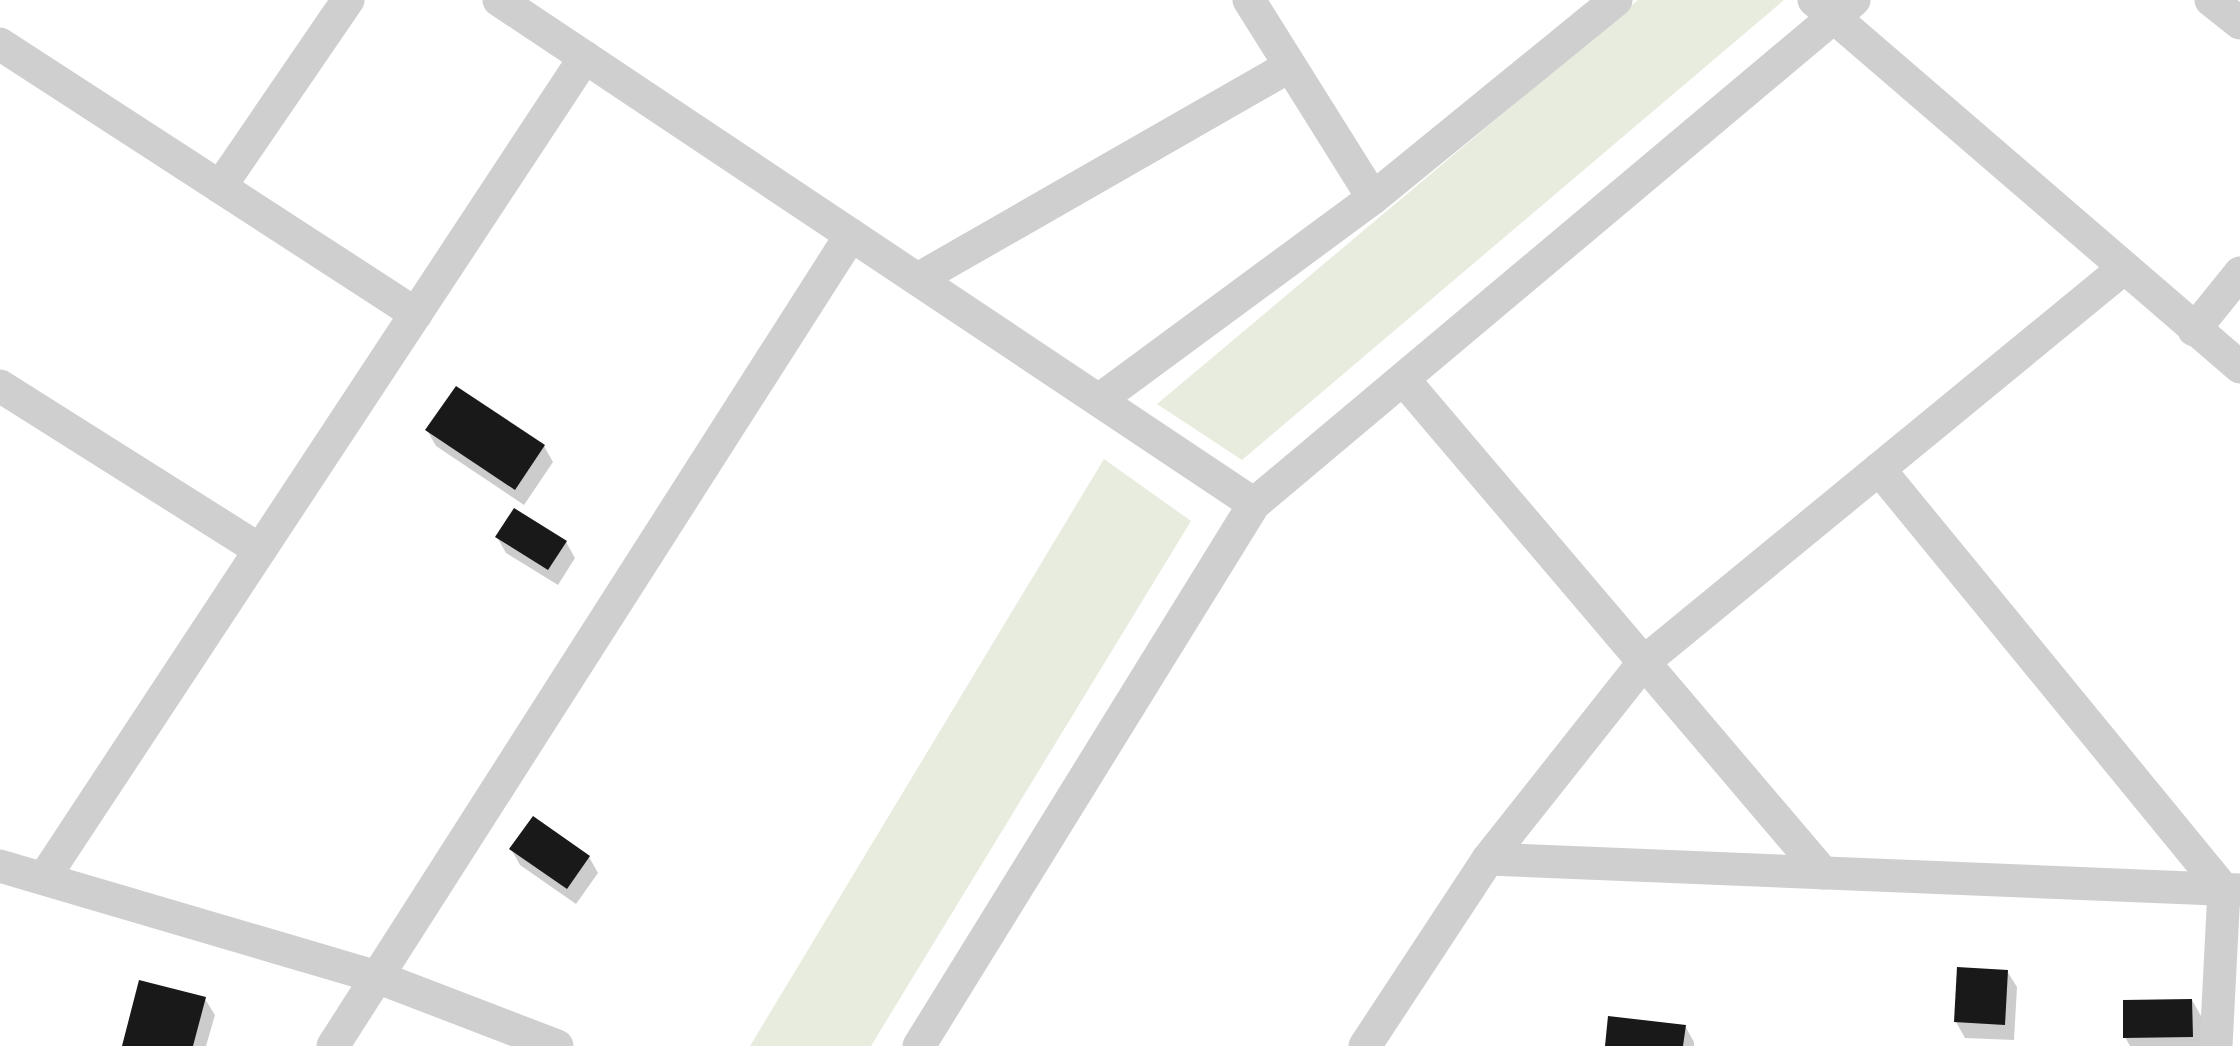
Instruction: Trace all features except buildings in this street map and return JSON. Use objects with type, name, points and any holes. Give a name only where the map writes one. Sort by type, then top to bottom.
[{"type":"street","points":[[220,187],[348,0]]},
{"type":"street","points":[[499,0],[1254,504]]},
{"type":"street","points":[[1249,0],[1373,198]]},
{"type":"street","points":[[1099,400],[1373,198],[1616,0]]},
{"type":"street","points":[[2211,0],[2240,23]]},
{"type":"street","points":[[919,1046],[1254,504],[1834,6],[2124,268],[2240,367]]},
{"type":"street","points":[[0,44],[416,314]]},
{"type":"street","points":[[44,878],[585,57]]},
{"type":"street","points":[[918,279],[1290,66]]},
{"type":"street","points":[[333,1046],[851,235]]},
{"type":"street","points":[[1365,1046],[1488,859],[1644,662],[2124,268]]},
{"type":"street","points":[[2194,330],[2240,273]]},
{"type":"street","points":[[1402,379],[1823,873]]},
{"type":"street","points":[[0,386],[260,550]]},
{"type":"street","points":[[1879,469],[2232,890],[2216,1046]]},
{"type":"street","points":[[1488,859],[2232,890]]},
{"type":"street","points":[[0,866],[377,977],[556,1046]]},
{"type":"shaded area","points":[[1638,0],[1784,0],[1242,460],[1157,404]]},
{"type":"shaded area","points":[[1104,459],[1191,521],[871,1046],[750,1046]]}]
